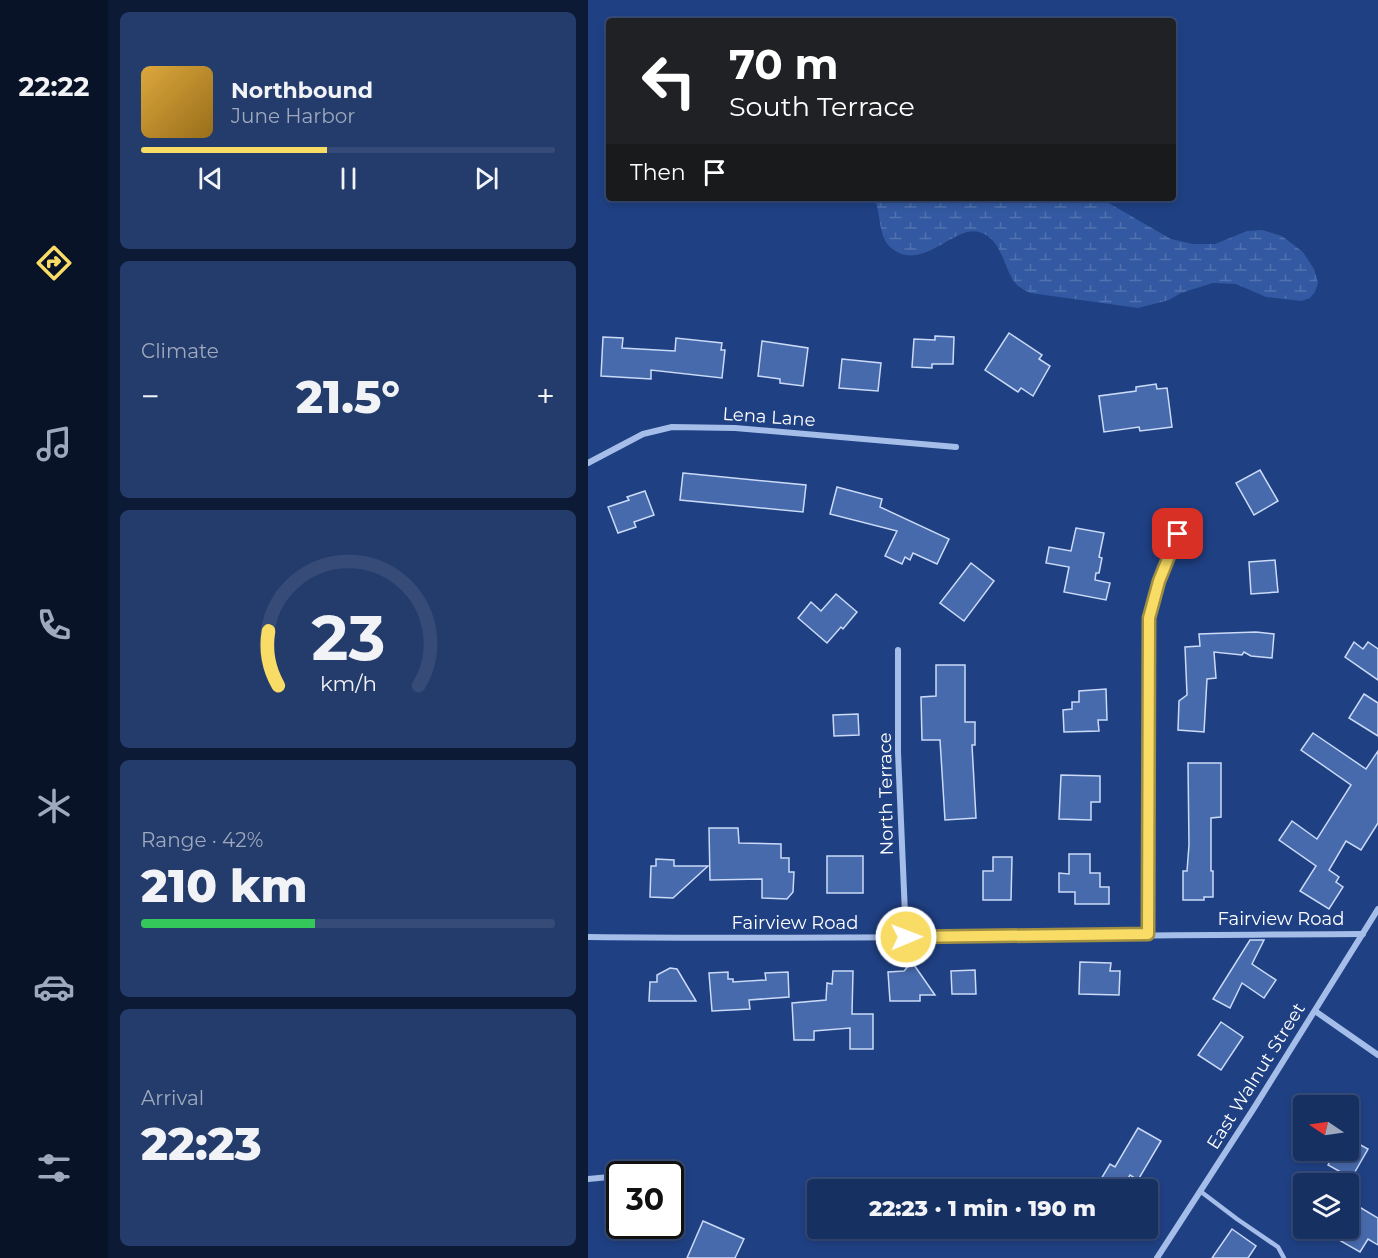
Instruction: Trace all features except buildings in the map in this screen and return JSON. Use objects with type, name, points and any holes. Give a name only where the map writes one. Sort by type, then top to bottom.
[{"type":"street","name":"Lena Lane","points":[[588,463],[643,434],[672,427],[735,428],[956,447]]},
{"type":"street","points":[[1148,934],[1149,618],[1159,581],[1178,534]]},
{"type":"street","name":"North Terrace","points":[[898,650],[898,752],[906,937]]},
{"type":"street","name":"East Walnut Street","points":[[1157,1258],[1378,909]]},
{"type":"street","name":"Fairview Road","points":[[588,936],[773,939],[1148,934],[1363,934]]},
{"type":"street","points":[[1315,1011],[1378,1055]]},
{"type":"street","points":[[588,1179],[606,1177]]},
{"type":"lane","points":[[1200,1191],[1278,1247],[1284,1258]]},
{"type":"green space","points":[[875,201],[1105,201],[1171,239],[1193,244],[1215,244],[1247,231],[1262,230],[1282,236],[1303,252],[1314,269],[1318,283],[1310,298],[1302,301],[1266,297],[1236,284],[1213,283],[1181,293],[1169,300],[1138,308],[1030,293],[1013,280],[994,241],[987,236],[979,232],[969,232],[925,253],[901,254],[885,241]]},
{"type":"route","points":[[906,937],[1148,934],[1149,618],[1159,581],[1178,534]]}]
